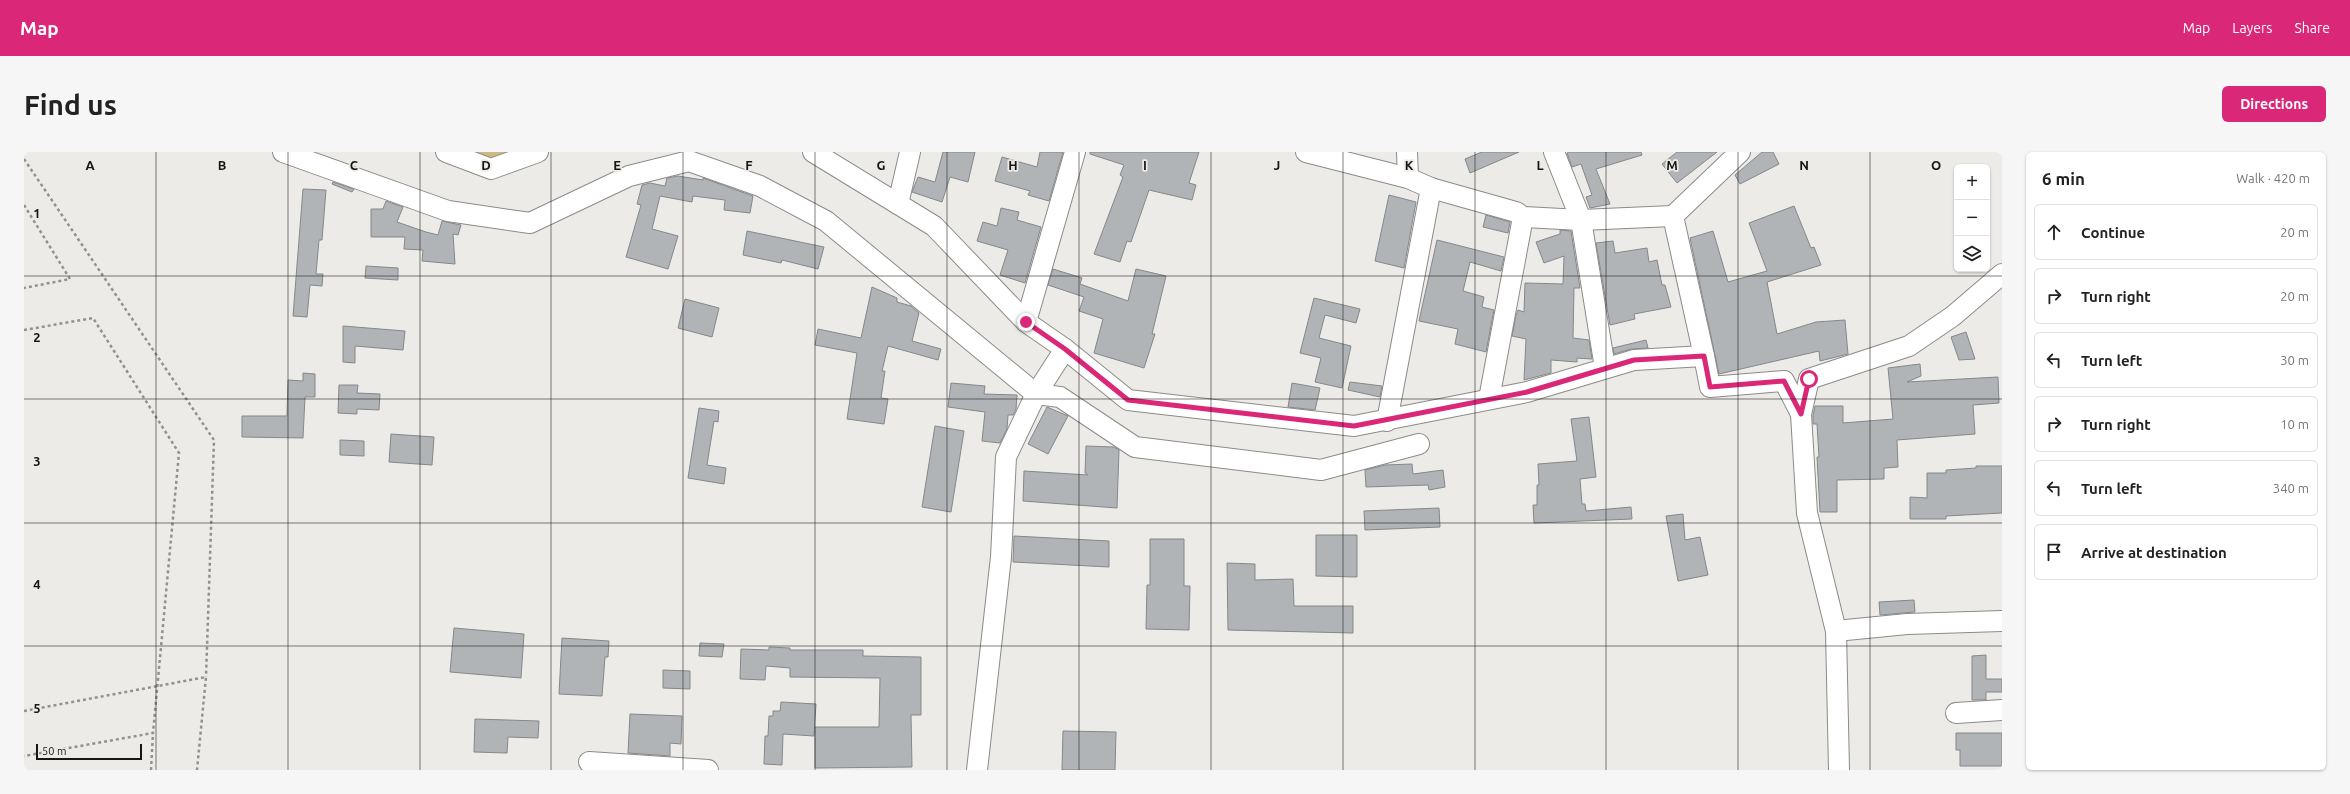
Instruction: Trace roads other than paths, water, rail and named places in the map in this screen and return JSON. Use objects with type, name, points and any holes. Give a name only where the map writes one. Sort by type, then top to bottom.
[{"type":"street","points":[[283,152],[448,211],[530,224],[629,176],[689,161],[760,186],[826,221],[1036,394],[1060,397],[1135,447],[1321,470],[1419,444]]},
{"type":"street","points":[[446,152],[491,169],[538,152]]},
{"type":"street","points":[[813,152],[934,226],[1026,322],[1065,349],[1128,400],[1354,426],[1387,421],[1527,392],[1634,360],[1704,356]]},
{"type":"street","points":[[898,204],[910,152]]},
{"type":"street","points":[[1026,322],[1075,152]]},
{"type":"street","points":[[1306,152],[1408,178],[1431,188],[1516,212],[1523,217],[1581,220],[1673,216],[1740,152]]},
{"type":"street","points":[[1407,152],[1408,178]]},
{"type":"street","points":[[1554,152],[1581,220],[1605,368]]},
{"type":"street","points":[[1387,421],[1431,188]]},
{"type":"street","points":[[1673,216],[1710,387],[1784,381],[1801,414]]},
{"type":"street","points":[[1489,399],[1523,217]]},
{"type":"street","points":[[1838,770],[1836,631],[1807,513],[1801,414],[1809,379],[1909,346],[1953,316],[2002,274]]},
{"type":"street","points":[[977,770],[1001,557],[1006,457],[1036,394],[1065,349]]},
{"type":"street","points":[[1836,631],[1908,624],[2002,621]]},
{"type":"street","points":[[1956,713],[2002,710]]},
{"type":"street","points":[[589,762],[708,770]]}]
